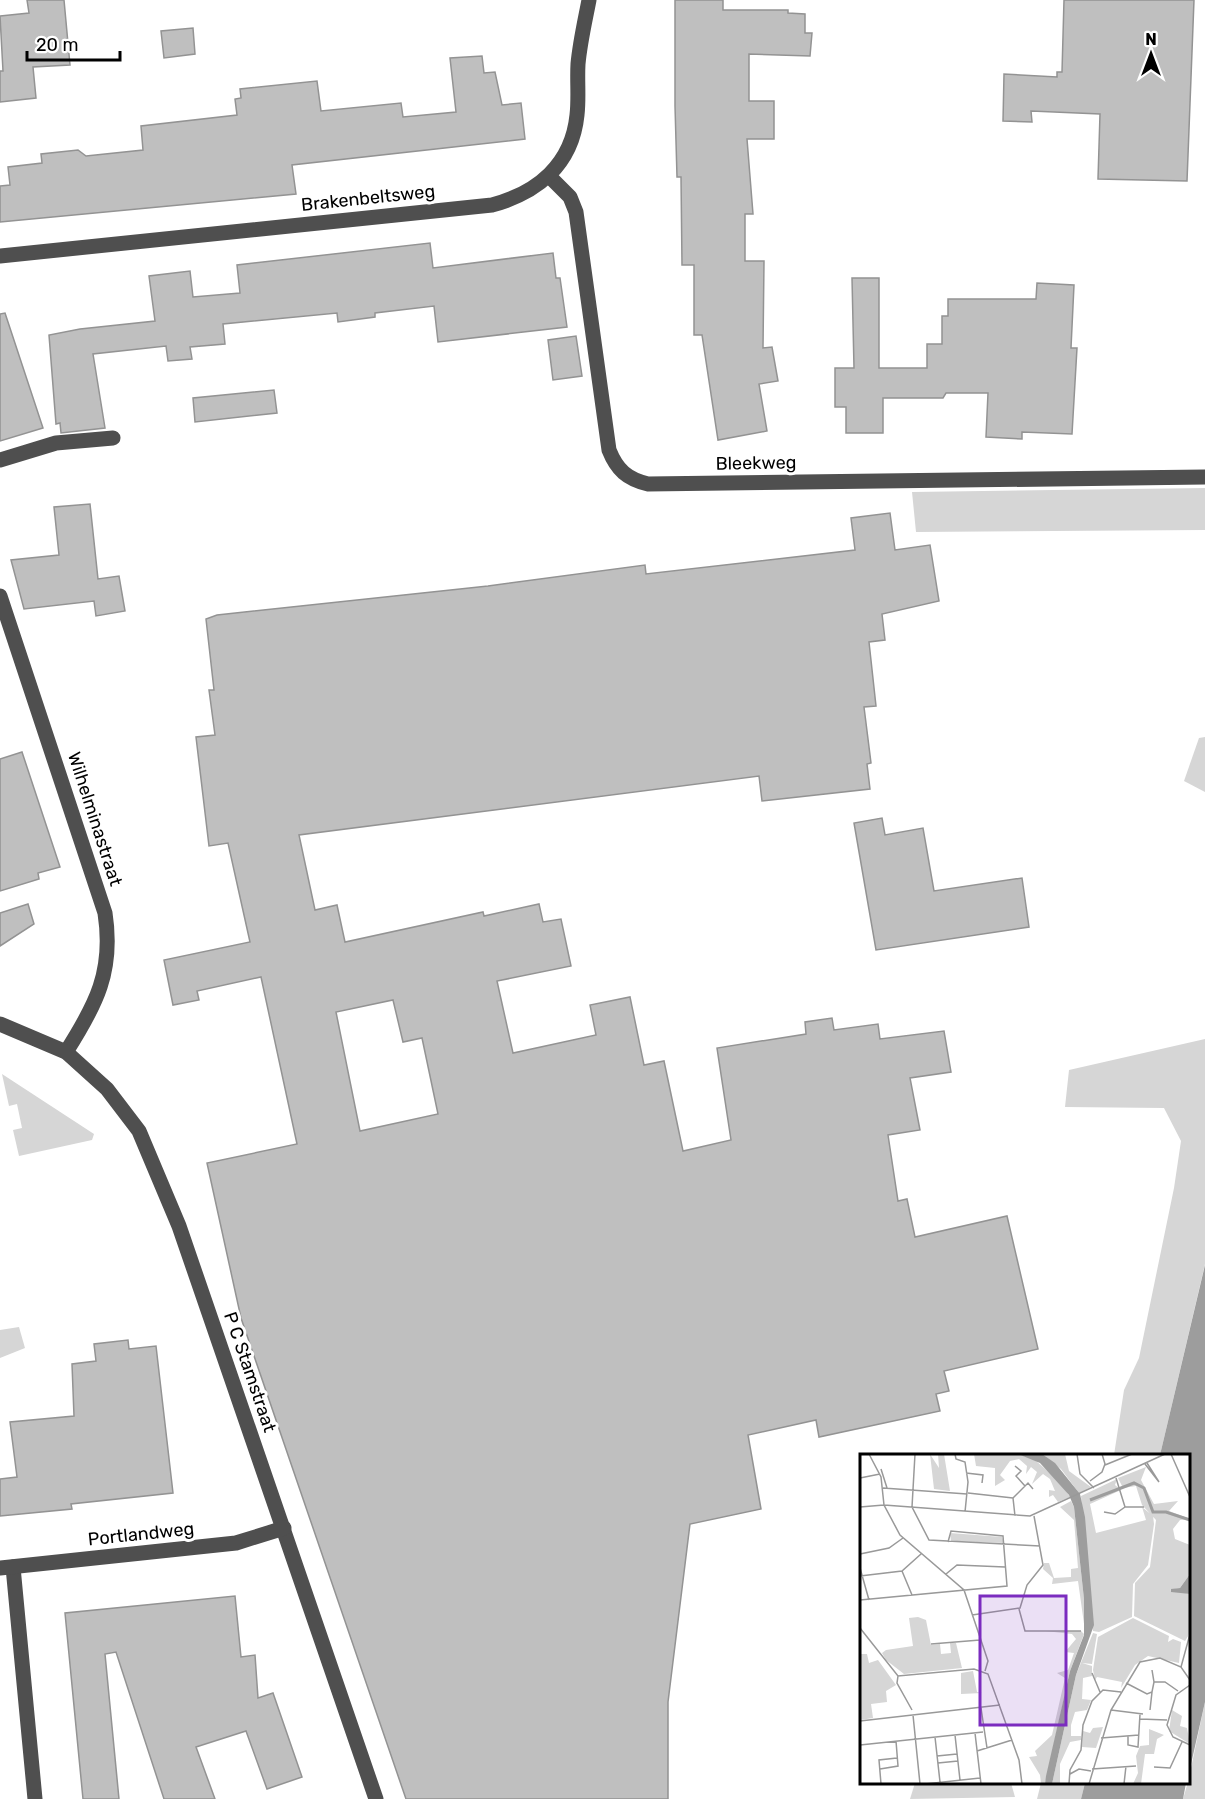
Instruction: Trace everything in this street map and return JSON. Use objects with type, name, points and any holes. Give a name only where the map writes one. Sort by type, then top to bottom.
[{"type":"street","name":"Brakenbeltsweg","points":[[0,256],[492,205],[524,195],[550,177],[567,152],[577,118],[579,54],[589,0]]},
{"type":"street","name":"Bleekweg","points":[[550,177],[570,197],[576,212],[609,450],[622,473],[633,481],[648,484],[1205,477]]},
{"type":"street","points":[[0,460],[56,443],[113,438]]},
{"type":"street","name":"Wilhelminastraat","points":[[2,605],[107,924],[108,958],[102,986],[88,1018],[66,1052]]},
{"type":"street","name":"P C Stamstraat","points":[[0,1024],[66,1052],[107,1089],[140,1131],[179,1226],[376,1799]]},
{"type":"street","name":"Portlandweg","points":[[7,1567],[236,1543],[284,1528]]},
{"type":"street","points":[[7,1567],[35,1799]]},
{"type":"shaded area","points":[[1205,488],[1205,530],[916,532],[912,492]]},
{"type":"shaded area","points":[[1205,737],[1205,792],[1184,781],[1199,738]]},
{"type":"shaded area","points":[[1205,1039],[1205,1264],[1160,1454],[1114,1454],[1124,1390],[1139,1358],[1174,1188],[1181,1141],[1164,1108],[1065,1107],[1069,1070]]},
{"type":"shaded area","points":[[2,1074],[94,1134],[92,1140],[19,1156],[13,1130],[22,1128],[17,1104],[9,1106]]},
{"type":"shaded area","points":[[1205,1265],[1205,1702],[1190,1769],[1190,1454],[1160,1454]]},
{"type":"shaded area","points":[[19,1327],[25,1348],[0,1358],[0,1330]]},
{"type":"shaded area","points":[[1205,1702],[1205,1799],[1183,1799],[1187,1784],[1190,1784],[1190,1773]]},
{"type":"shaded area","points":[[915,1784],[1011,1784],[1015,1797],[910,1799]]},
{"type":"shaded area","points":[[1041,1784],[1085,1784],[1081,1799],[1037,1799]]},
{"type":"shaded area","points":[[1085,1784],[1186,1784],[1183,1799],[1081,1799]]},
{"type":"building","points":[[27,0],[64,0],[70,65],[33,67],[36,98],[0,102],[0,71],[3,71],[0,16],[29,13]]},
{"type":"building","points":[[675,0],[723,0],[723,10],[788,10],[788,13],[805,14],[805,33],[812,33],[810,56],[749,54],[749,101],[774,101],[774,139],[747,139],[753,214],[745,214],[745,261],[764,261],[763,348],[772,347],[778,381],[759,384],[767,431],[718,440],[702,335],[694,335],[694,265],[682,265],[681,177],[677,177],[675,106]]},
{"type":"building","points":[[1064,0],[1194,0],[1187,181],[1098,179],[1100,114],[1031,111],[1032,122],[1003,121],[1004,74],[1057,77],[1057,72],[1062,72]]},
{"type":"building","points":[[193,28],[195,54],[164,58],[161,31]]},
{"type":"building","points":[[482,56],[484,73],[495,72],[502,105],[521,103],[525,139],[292,165],[296,194],[0,222],[0,186],[10,185],[8,167],[42,163],[41,154],[78,150],[86,156],[143,150],[141,126],[237,115],[235,99],[241,98],[240,89],[317,81],[321,111],[401,103],[403,117],[456,112],[450,58]]},
{"type":"building","points":[[430,243],[433,268],[553,253],[556,278],[560,278],[567,327],[438,342],[434,306],[375,313],[375,317],[338,322],[337,313],[223,324],[225,344],[190,347],[192,359],[168,361],[166,346],[93,354],[105,428],[61,433],[60,423],[56,424],[49,335],[80,329],[155,321],[149,276],[190,271],[193,297],[240,293],[237,265]]},
{"type":"building","points":[[852,278],[879,278],[879,368],[927,368],[927,344],[942,344],[942,316],[948,316],[948,299],[1036,299],[1037,283],[1074,285],[1071,348],[1077,348],[1072,434],[1022,432],[1022,439],[986,437],[988,393],[946,393],[943,398],[883,398],[883,433],[846,433],[846,407],[835,407],[835,368],[854,368]]},
{"type":"building","points":[[5,313],[43,428],[0,441],[0,314]]},
{"type":"building","points":[[576,336],[582,376],[553,380],[548,340]]},
{"type":"building","points":[[274,390],[277,413],[195,422],[193,398]]},
{"type":"building","points":[[90,504],[98,579],[119,576],[125,611],[96,616],[94,601],[24,609],[11,560],[59,555],[54,507]]},
{"type":"building","points":[[890,513],[895,550],[930,545],[939,601],[882,614],[885,640],[869,642],[876,706],[864,707],[871,763],[867,764],[870,789],[762,801],[759,776],[299,835],[315,910],[337,905],[345,942],[483,912],[484,916],[539,904],[543,922],[561,919],[571,966],[497,981],[513,1053],[596,1035],[590,1005],[630,997],[644,1065],[664,1061],[683,1151],[731,1140],[717,1048],[806,1034],[805,1022],[832,1018],[834,1030],[878,1024],[880,1039],[944,1031],[951,1072],[910,1078],[920,1130],[888,1135],[898,1201],[907,1199],[915,1237],[1007,1216],[1038,1349],[944,1371],[949,1391],[936,1394],[940,1411],[819,1437],[816,1420],[748,1435],[761,1509],[690,1524],[668,1702],[668,1799],[406,1799],[241,1318],[207,1163],[297,1144],[261,977],[197,991],[199,1000],[173,1005],[164,960],[250,942],[228,843],[209,846],[196,737],[215,735],[209,690],[214,690],[206,619],[217,615],[488,586],[645,565],[646,574],[855,550],[851,518]],"holes":[[[393,1000],[403,1042],[422,1038],[438,1114],[360,1131],[336,1012]]]},
{"type":"building","points":[[22,752],[60,867],[38,873],[39,879],[0,891],[0,759]]},
{"type":"building","points":[[882,818],[885,835],[923,828],[934,891],[1022,878],[1029,927],[876,950],[854,823]]},
{"type":"building","points":[[28,904],[34,924],[0,946],[0,913]]},
{"type":"building","points":[[128,1340],[129,1349],[156,1346],[173,1493],[71,1504],[72,1509],[0,1516],[0,1479],[17,1477],[10,1422],[74,1416],[72,1364],[96,1361],[94,1344]]},
{"type":"building","points":[[235,1596],[241,1657],[255,1655],[258,1698],[273,1693],[302,1777],[267,1789],[246,1731],[196,1747],[215,1799],[164,1799],[116,1652],[105,1654],[119,1799],[83,1799],[65,1613]]}]
